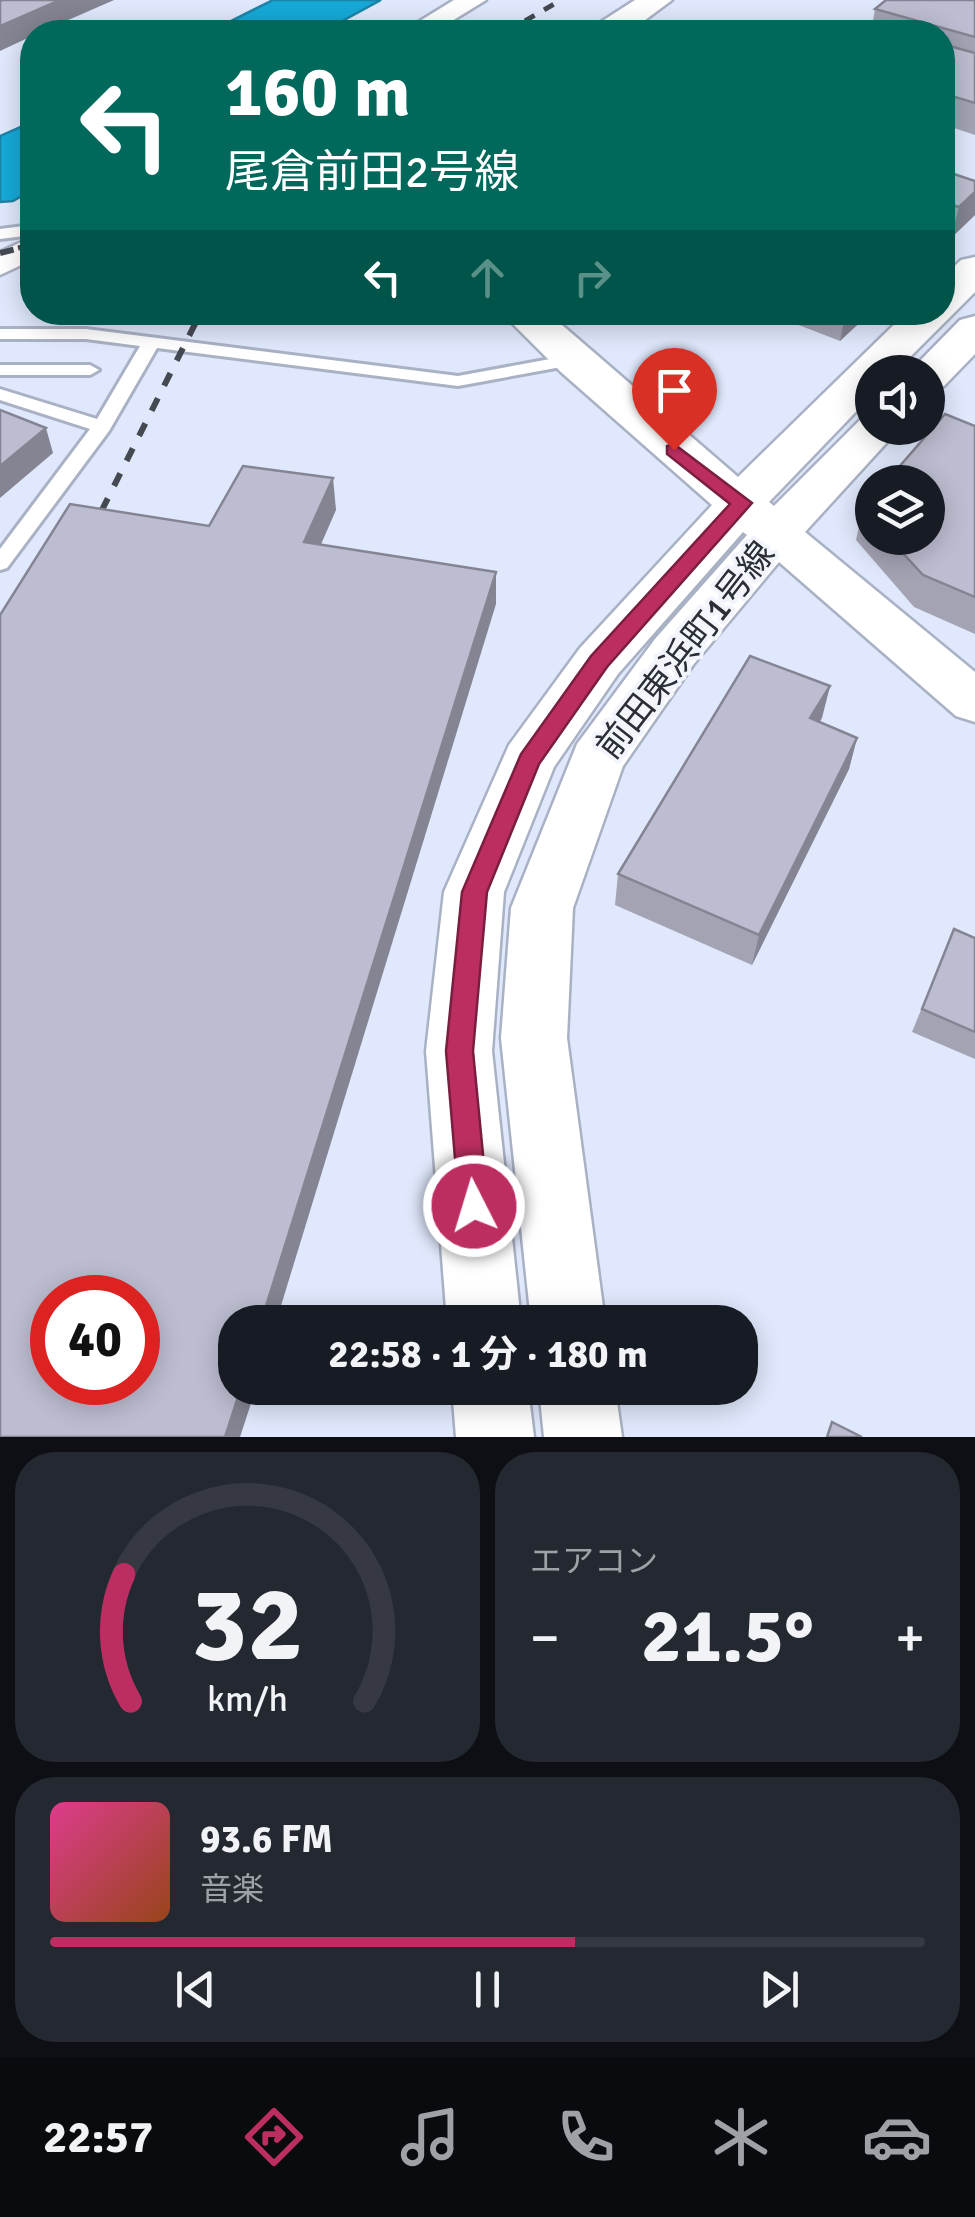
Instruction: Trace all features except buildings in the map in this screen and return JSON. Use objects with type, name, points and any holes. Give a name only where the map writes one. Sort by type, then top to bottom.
[{"type":"street","points":[[437,20],[473,0]]},
{"type":"street","points":[[626,20],[656,0]]},
{"type":"street","points":[[955,289],[975,269]]},
{"type":"street","points":[[536,325],[699,472],[975,702]]},
{"type":"street","name":"前田東浜町1号線","points":[[566,1305],[534,1038],[542,908],[597,759],[674,652],[758,519],[921,325]]},
{"type":"street","points":[[945,359],[975,328]]},
{"type":"street","name":"前田東浜町1号線","points":[[482,1305],[459,1051],[474,892],[529,760],[599,662],[758,519],[856,445]]},
{"type":"street","points":[[492,1405],[495,1437]]},
{"type":"street","points":[[579,1405],[584,1437]]},
{"type":"lane","points":[[0,334],[86,334],[458,382],[572,360]]},
{"type":"lane","points":[[0,563],[102,427],[151,343]]},
{"type":"lane","points":[[0,370],[90,370]]},
{"type":"lane","points":[[0,394],[102,427]]},
{"type":"water","points":[[273,0],[381,0],[344,20],[233,20]]},
{"type":"water","points":[[20,127],[20,197],[13,201],[0,202],[0,136]]},
{"type":"railway","points":[[527,20],[561,0]]},
{"type":"railway","points":[[0,253],[20,248]]},
{"type":"railway","points":[[89,536],[194,325]]},
{"type":"route","points":[[474,1206],[459,1051],[474,892],[529,760],[599,662],[742,503],[674,450]]}]
